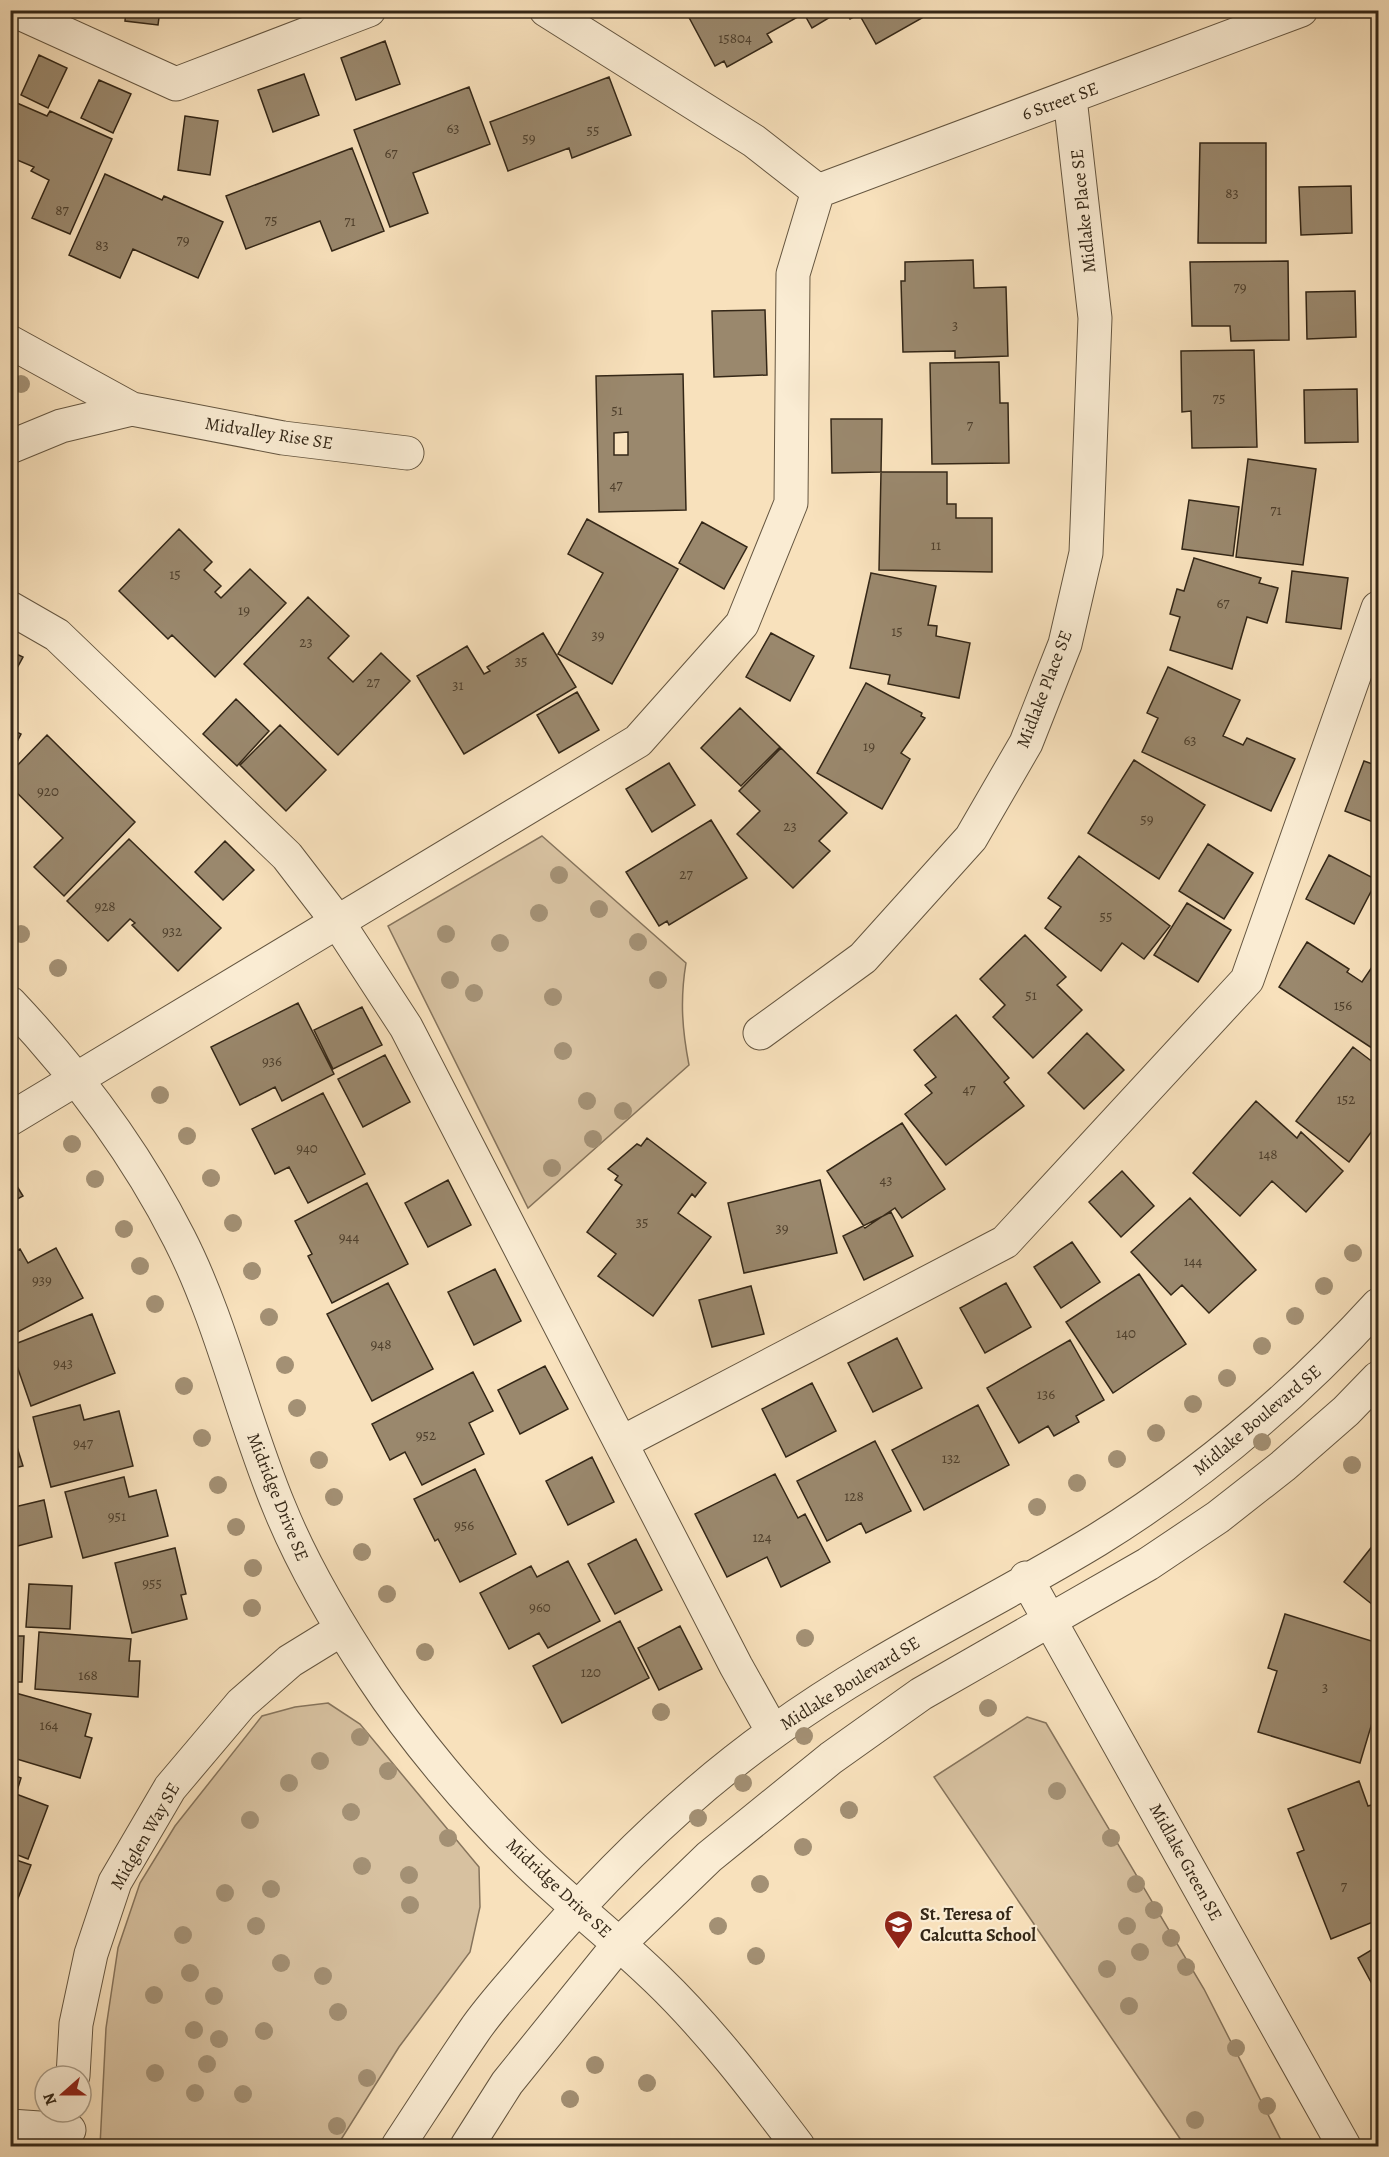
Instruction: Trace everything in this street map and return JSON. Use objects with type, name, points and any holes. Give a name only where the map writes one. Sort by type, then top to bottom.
[{"type":"street","points":[[13,10],[176,84],[369,10]]},
{"type":"street","points":[[10,1119],[79,1080],[337,921],[639,741],[742,624],[791,503],[793,274],[818,191],[754,141],[546,10]]},
{"type":"street","name":"6 Street SE","points":[[818,191],[1301,10]]},
{"type":"street","name":"Midlake Place SE","points":[[760,1033],[863,958],[971,838],[1026,743],[1065,644],[1086,553],[1095,318],[1070,98]]},
{"type":"street","name":"Midvalley Rise SE","points":[[10,342],[132,409],[283,438],[407,453]]},
{"type":"street","name":"Midvalley Rise SE","points":[[10,447],[61,426],[132,409]]},
{"type":"street","points":[[621,1443],[1005,1242],[1247,980],[1378,608]]},
{"type":"street","points":[[10,609],[57,635],[286,856],[337,921],[406,1027],[736,1666],[773,1732]]},
{"type":"street","name":"Midridge Drive SE","points":[[10,1003],[79,1080],[135,1160],[179,1238],[211,1310],[231,1378],[280,1510],[314,1581],[375,1681],[440,1765],[519,1855],[657,1979],[728,2054],[798,2146]]},
{"type":"street","name":"Midlake Boulevard SE","points":[[398,2146],[476,2028],[576,1908],[638,1845],[705,1785],[773,1732],[837,1688],[903,1648],[1095,1541],[1160,1499],[1224,1452],[1284,1402],[1378,1305]]},
{"type":"street","points":[[468,2146],[507,2083],[619,1944],[709,1857],[831,1758],[921,1694],[1148,1564],[1218,1517],[1283,1466],[1346,1411],[1378,1377]]},
{"type":"street","name":"Midlake Green SE","points":[[1026,1578],[1344,2146]]},
{"type":"street","name":"Midglen Way SE","points":[[74,2064],[76,2024],[87,1974],[115,1882],[170,1788],[241,1704],[290,1661],[342,1629]]},
{"type":"street","points":[[10,2126],[70,2130]]},
{"type":"shaded area","points":[[542,836],[686,963],[683,1014],[689,1065],[528,1208],[388,926]]},
{"type":"shaded area","points":[[328,1703],[360,1724],[479,1867],[480,1907],[470,1952],[399,2047],[337,2146],[100,2146],[106,2028],[118,1948],[140,1883],[175,1826],[262,1716],[295,1707]]},
{"type":"shaded area","points":[[1027,1717],[1046,1723],[1204,1989],[1284,2146],[1185,2146],[934,1777]]},
{"type":"building","points":[[126,10],[160,10],[158,25],[125,21]]},
{"type":"building","points":[[685,10],[792,10],[796,18],[767,34],[772,42],[727,67],[724,61],[715,66]]},
{"type":"building","points":[[802,10],[842,10],[812,28]]},
{"type":"building","points":[[845,10],[918,10],[922,18],[876,44],[859,14],[850,19]]},
{"type":"building","points":[[385,41],[400,84],[356,100],[341,58]]},
{"type":"building","points":[[39,55],[67,68],[48,108],[21,95]]},
{"type":"building","points":[[304,74],[319,115],[273,132],[258,90]]},
{"type":"building","points":[[609,77],[631,135],[572,158],[569,148],[508,171],[490,122]]},
{"type":"building","points":[[99,80],[131,94],[113,133],[81,118]]},
{"type":"building","points":[[469,87],[490,144],[413,173],[428,213],[390,227],[354,130]]},
{"type":"building","points":[[10,100],[47,116],[50,111],[112,139],[70,234],[32,218],[49,180],[31,171],[34,167],[10,157]]},
{"type":"building","points":[[185,116],[218,121],[210,175],[178,170]]},
{"type":"building","points":[[1200,143],[1266,143],[1266,243],[1198,243]]},
{"type":"building","points":[[352,148],[384,231],[332,251],[320,221],[246,249],[226,196]]},
{"type":"building","points":[[105,174],[162,200],[164,196],[223,222],[198,278],[133,249],[120,278],[69,255]]},
{"type":"building","points":[[1351,186],[1352,233],[1301,235],[1299,187]]},
{"type":"building","points":[[973,260],[974,288],[1006,287],[1008,356],[955,358],[955,351],[903,352],[901,281],[905,281],[905,262]]},
{"type":"building","points":[[1288,261],[1289,340],[1231,341],[1230,326],[1192,326],[1190,262]]},
{"type":"building","points":[[1355,291],[1356,337],[1307,339],[1306,292]]},
{"type":"building","points":[[765,310],[767,375],[714,377],[712,311]]},
{"type":"building","points":[[1254,350],[1257,447],[1192,448],[1191,411],[1182,412],[1181,351]]},
{"type":"building","points":[[999,362],[1000,403],[1008,403],[1009,463],[932,464],[930,363]]},
{"type":"building","points":[[683,374],[686,510],[599,512],[596,376]],"holes":[[[628,432],[628,455],[614,455],[614,433]]]},
{"type":"building","points":[[1357,389],[1358,442],[1305,443],[1304,390]]},
{"type":"building","points":[[831,419],[882,419],[881,472],[832,473]]},
{"type":"building","points":[[1248,459],[1316,469],[1303,565],[1236,557]]},
{"type":"building","points":[[881,472],[947,472],[947,504],[956,504],[956,518],[992,518],[992,572],[879,570]]},
{"type":"building","points":[[1189,500],[1239,507],[1233,556],[1182,549]]},
{"type":"building","points":[[587,519],[678,569],[612,684],[558,654],[603,573],[568,554]]},
{"type":"building","points":[[702,522],[747,547],[724,589],[679,563]]},
{"type":"building","points":[[179,529],[212,562],[204,570],[221,586],[215,592],[221,598],[250,569],[286,603],[215,677],[172,635],[168,639],[119,591]]},
{"type":"building","points":[[1194,558],[1261,578],[1259,583],[1278,588],[1267,623],[1247,617],[1232,669],[1170,650],[1180,617],[1170,614],[1177,589],[1184,591]]},
{"type":"building","points":[[1292,571],[1348,578],[1341,629],[1286,622]]},
{"type":"building","points":[[871,573],[936,586],[928,625],[937,626],[936,636],[970,643],[959,698],[888,684],[890,675],[850,668]]},
{"type":"building","points":[[308,597],[349,636],[328,658],[353,682],[381,653],[410,681],[338,755],[244,664]]},
{"type":"building","points":[[543,633],[576,687],[464,754],[417,676],[467,646],[484,674],[490,671],[487,667]]},
{"type":"building","points":[[771,633],[814,656],[790,701],[746,677]]},
{"type":"building","points":[[10,651],[23,657],[10,681]]},
{"type":"building","points":[[1168,667],[1240,700],[1223,736],[1243,745],[1247,738],[1295,759],[1271,811],[1142,752],[1158,718],[1147,713]]},
{"type":"building","points":[[866,683],[922,713],[921,716],[925,718],[901,753],[910,759],[882,809],[817,773]]},
{"type":"building","points":[[577,692],[599,730],[559,753],[537,715]]},
{"type":"building","points":[[236,699],[269,731],[237,766],[203,734]]},
{"type":"building","points":[[740,708],[780,747],[741,786],[701,748]]},
{"type":"building","points":[[280,725],[326,770],[286,811],[240,765]]},
{"type":"building","points":[[10,729],[21,734],[10,755]]},
{"type":"building","points":[[47,735],[135,822],[64,896],[34,867],[63,838],[10,786],[10,773]]},
{"type":"building","points":[[781,748],[847,813],[819,841],[830,851],[793,888],[737,834],[760,811],[739,791]]},
{"type":"building","points":[[1134,760],[1205,805],[1159,879],[1088,833]]},
{"type":"building","points":[[1364,761],[1378,766],[1378,824],[1345,811]]},
{"type":"building","points":[[669,763],[695,805],[652,832],[626,789]]},
{"type":"building","points":[[711,820],[747,878],[669,925],[667,921],[659,926],[626,872]]},
{"type":"building","points":[[129,839],[221,928],[178,971],[132,925],[135,923],[130,919],[108,941],[67,901]]},
{"type":"building","points":[[225,841],[254,870],[223,900],[195,872]]},
{"type":"building","points":[[1208,844],[1253,873],[1224,919],[1179,891]]},
{"type":"building","points":[[1329,855],[1377,880],[1354,924],[1306,899]]},
{"type":"building","points":[[1079,856],[1170,926],[1144,959],[1122,943],[1101,971],[1045,928],[1061,907],[1048,898]]},
{"type":"building","points":[[1187,903],[1231,930],[1198,982],[1154,955]]},
{"type":"building","points":[[1025,935],[1066,977],[1057,985],[1082,1010],[1033,1058],[993,1017],[1005,1005],[980,979]]},
{"type":"building","points":[[1307,942],[1349,969],[1347,972],[1362,982],[1372,967],[1378,971],[1378,1052],[1279,987]]},
{"type":"building","points":[[298,1003],[334,1074],[282,1101],[275,1087],[240,1105],[211,1047]]},
{"type":"building","points":[[362,1007],[382,1045],[333,1069],[314,1030]]},
{"type":"building","points":[[956,1015],[1009,1078],[1004,1082],[1024,1106],[946,1165],[905,1114],[932,1093],[925,1085],[936,1077],[914,1050]]},
{"type":"building","points":[[1087,1033],[1124,1070],[1084,1109],[1048,1073]]},
{"type":"building","points":[[1353,1047],[1378,1066],[1378,1123],[1349,1162],[1296,1121]]},
{"type":"building","points":[[385,1055],[410,1102],[363,1127],[338,1079]]},
{"type":"building","points":[[323,1093],[365,1174],[308,1203],[289,1167],[275,1174],[252,1129]]},
{"type":"building","points":[[1256,1101],[1297,1138],[1301,1132],[1343,1171],[1306,1212],[1272,1181],[1240,1216],[1193,1173]]},
{"type":"building","points":[[902,1123],[945,1189],[902,1218],[895,1208],[865,1228],[827,1171]]},
{"type":"building","points":[[647,1138],[706,1183],[695,1197],[692,1194],[678,1213],[711,1237],[653,1316],[598,1276],[616,1254],[587,1232],[622,1185],[615,1180],[618,1176],[608,1169],[637,1144],[641,1146]]},
{"type":"building","points":[[1122,1171],[1154,1206],[1121,1237],[1089,1202]]},
{"type":"building","points":[[10,1175],[23,1196],[10,1203]]},
{"type":"building","points":[[448,1180],[471,1225],[428,1247],[405,1203]]},
{"type":"building","points":[[820,1180],[837,1253],[744,1273],[728,1203]]},
{"type":"building","points":[[367,1183],[408,1264],[332,1303],[308,1256],[312,1254],[295,1221]]},
{"type":"building","points":[[1190,1198],[1256,1270],[1209,1313],[1182,1285],[1171,1295],[1131,1252]]},
{"type":"building","points":[[891,1212],[913,1256],[864,1280],[843,1236]]},
{"type":"building","points":[[1072,1242],[1100,1282],[1061,1308],[1034,1267]]},
{"type":"building","points":[[56,1248],[83,1298],[10,1336],[10,1254],[20,1249],[28,1263]]},
{"type":"building","points":[[495,1269],[521,1321],[474,1345],[448,1292]]},
{"type":"building","points":[[1139,1274],[1186,1344],[1113,1393],[1066,1322]]},
{"type":"building","points":[[388,1283],[433,1369],[372,1401],[327,1314]]},
{"type":"building","points":[[1006,1283],[1031,1327],[985,1353],[960,1308]]},
{"type":"building","points":[[751,1286],[764,1334],[712,1347],[699,1300]]},
{"type":"building","points":[[92,1314],[115,1373],[31,1406],[10,1346]]},
{"type":"building","points":[[897,1338],[922,1388],[873,1412],[848,1363]]},
{"type":"building","points":[[1070,1340],[1104,1400],[1076,1416],[1079,1422],[1054,1436],[1048,1426],[1019,1443],[987,1388]]},
{"type":"building","points":[[545,1366],[568,1409],[520,1434],[498,1390]]},
{"type":"building","points":[[473,1372],[493,1411],[469,1423],[484,1454],[422,1485],[405,1452],[390,1460],[372,1424]]},
{"type":"building","points":[[812,1383],[836,1431],[786,1457],[762,1409]]},
{"type":"building","points":[[80,1405],[84,1420],[119,1411],[133,1466],[51,1487],[33,1417]]},
{"type":"building","points":[[978,1405],[1009,1465],[924,1510],[892,1450]]},
{"type":"building","points":[[10,1425],[23,1466],[10,1469]]},
{"type":"building","points":[[875,1441],[911,1511],[866,1533],[861,1523],[827,1541],[797,1481]]},
{"type":"building","points":[[592,1457],[614,1502],[568,1525],[546,1481]]},
{"type":"building","points":[[475,1469],[516,1554],[460,1582],[438,1539],[435,1541],[414,1499]]},
{"type":"building","points":[[775,1474],[798,1518],[805,1514],[830,1562],[781,1587],[767,1557],[727,1577],[695,1514]]},
{"type":"building","points":[[124,1477],[129,1497],[156,1490],[168,1536],[83,1558],[65,1492]]},
{"type":"building","points":[[44,1500],[52,1537],[10,1548],[10,1508]]},
{"type":"building","points":[[636,1539],[662,1590],[615,1614],[588,1564]]},
{"type":"building","points":[[1378,1539],[1378,1609],[1344,1582]]},
{"type":"building","points":[[175,1548],[186,1594],[181,1595],[187,1619],[132,1633],[115,1563]]},
{"type":"building","points":[[568,1561],[600,1621],[548,1648],[539,1633],[509,1649],[480,1593],[531,1566],[537,1577]]},
{"type":"building","points":[[29,1584],[72,1586],[70,1629],[26,1627]]},
{"type":"building","points":[[1285,1614],[1378,1643],[1378,1703],[1360,1763],[1258,1732],[1277,1671],[1268,1668]]},
{"type":"building","points":[[620,1621],[649,1678],[562,1723],[533,1666]]},
{"type":"building","points":[[680,1626],[702,1669],[659,1690],[638,1648]]},
{"type":"building","points":[[39,1632],[131,1639],[129,1661],[140,1661],[138,1697],[35,1689]]},
{"type":"building","points":[[10,1636],[24,1636],[22,1682],[10,1682]]},
{"type":"building","points":[[12,1692],[91,1714],[85,1736],[92,1738],[80,1778],[10,1757]]},
{"type":"building","points":[[10,1774],[21,1778],[16,1794],[48,1806],[28,1859],[10,1852]]},
{"type":"building","points":[[1359,1781],[1368,1806],[1378,1803],[1378,1920],[1331,1939],[1297,1853],[1304,1850],[1288,1809]]},
{"type":"building","points":[[10,1858],[31,1865],[10,1919]]},
{"type":"building","points":[[1378,1946],[1378,1995],[1358,1958]]},
{"type":"place","name":"St. Teresa of Calcutta School","points":[[899,1950]]}]
